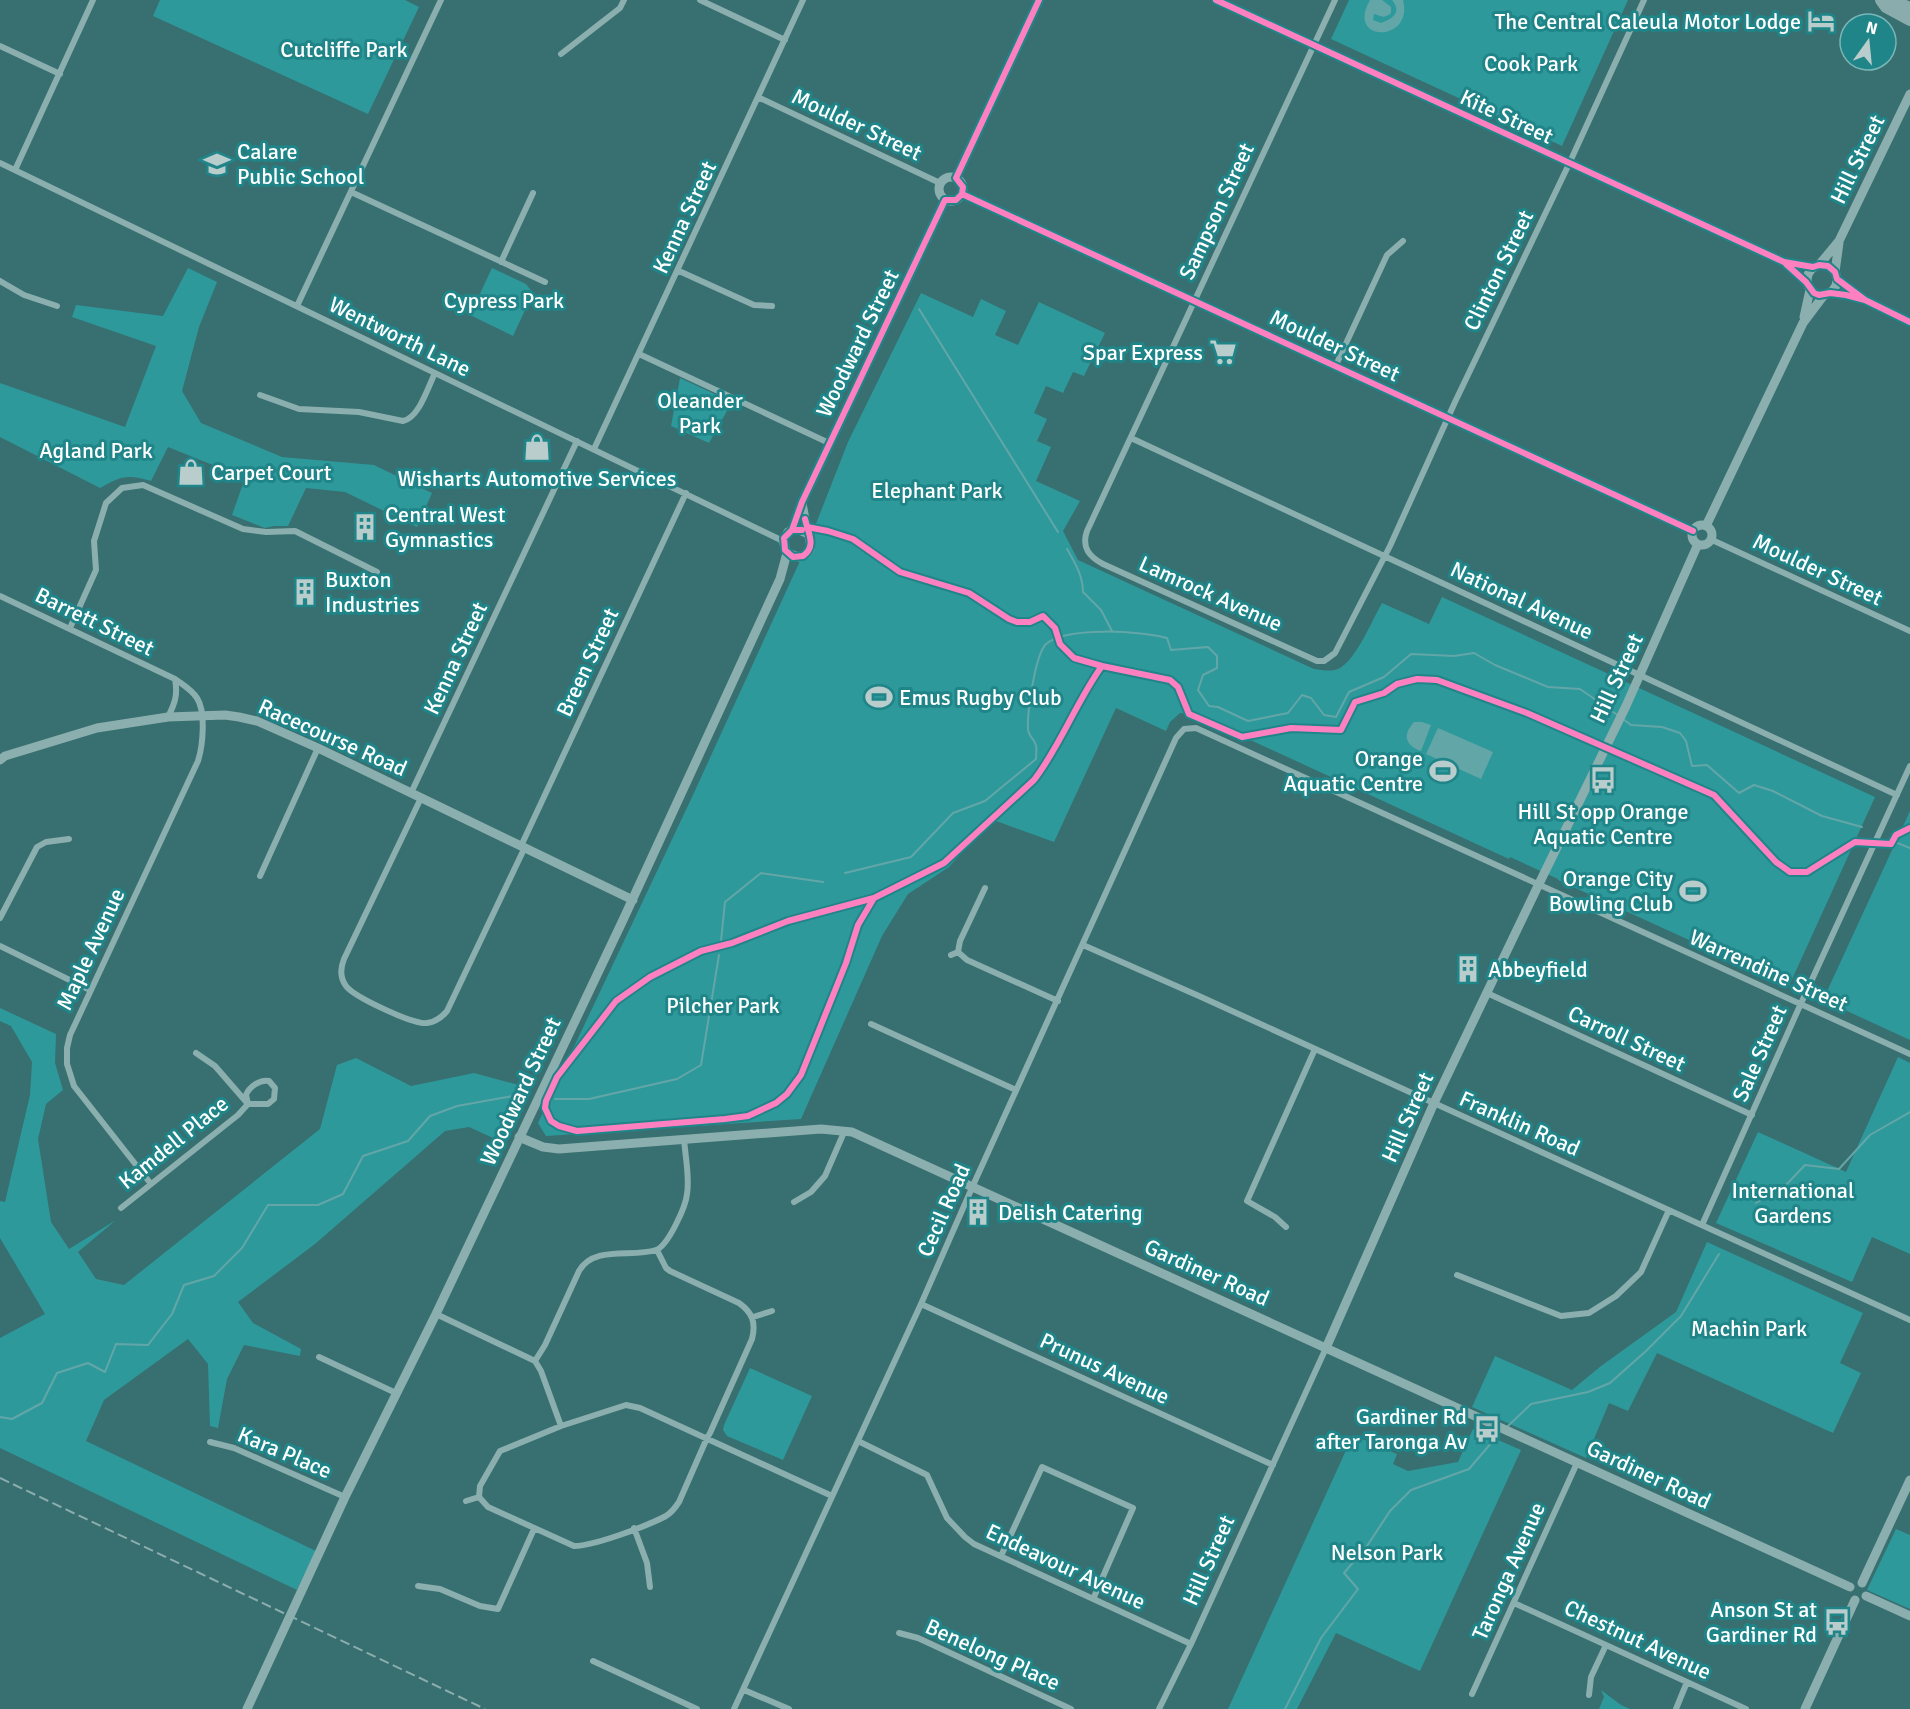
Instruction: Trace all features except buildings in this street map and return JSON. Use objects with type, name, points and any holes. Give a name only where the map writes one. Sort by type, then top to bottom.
[{"type":"highway","points":[[1882,0],[1886,7],[1910,20]]},
{"type":"highway","points":[[1891,0],[1910,8]]},
{"type":"street","points":[[15,170],[93,0]]},
{"type":"street","points":[[297,306],[441,0]]},
{"type":"street","points":[[561,54],[620,8],[624,0]]},
{"type":"street","points":[[700,0],[785,40]]},
{"type":"street","name":"Kenna Street","points":[[594,449],[679,271],[803,0]]},
{"type":"street","points":[[956,178],[1039,0]]},
{"type":"street","name":"Kite Street","points":[[1216,0],[1784,262],[1816,266]]},
{"type":"street","name":"Sampson Street","points":[[1131,438],[1335,0]]},
{"type":"street","name":"Clinton Street","points":[[1385,556],[1644,0]]},
{"type":"street","points":[[0,46],[60,74]]},
{"type":"street","name":"Hill Street","points":[[1816,266],[1839,241],[1910,94]]},
{"type":"street","name":"Moulder Street","points":[[759,98],[940,183]]},
{"type":"street","name":"Wentworth Lane","points":[[0,163],[783,541]]},
{"type":"street","points":[[945,178],[956,178],[961,183],[962,194],[956,200],[945,200],[939,191],[940,183],[945,178]]},
{"type":"street","points":[[351,192],[545,282]]},
{"type":"street","points":[[501,262],[533,194]]},
{"type":"street","name":"Moulder Street","points":[[962,194],[1693,531]]},
{"type":"street","name":"Woodward Street","points":[[792,530],[829,443],[945,200]]},
{"type":"street","points":[[1336,365],[1387,255],[1403,241]]},
{"type":"street","name":"Hill Street","points":[[1836,275],[1839,241]]},
{"type":"street","name":"Kite Street","points":[[1784,262],[1808,286]]},
{"type":"street","points":[[1803,323],[1808,274],[1816,266],[1828,266],[1865,300],[1910,322]]},
{"type":"street","points":[[679,271],[754,305],[772,306]]},
{"type":"street","points":[[1706,526],[1803,323],[1827,294],[1836,287],[1836,275]]},
{"type":"street","points":[[0,281],[24,294],[57,306]]},
{"type":"street","points":[[1808,286],[1819,295],[1827,294],[1865,300]]},
{"type":"street","points":[[639,354],[829,443]]},
{"type":"street","points":[[260,396],[299,409],[359,411],[403,421],[415,414],[435,373]]},
{"type":"street","name":"National Avenue","points":[[1131,438],[1897,795]]},
{"type":"street","name":"Lamrock Avenue","points":[[1131,438],[1085,537],[1087,551],[1093,559],[1103,564],[1317,661],[1324,662],[1335,653],[1340,645],[1385,556]]},
{"type":"street","name":"Kenna Street","points":[[411,793],[577,441]]},
{"type":"street","points":[[70,628],[96,570],[94,541],[106,503],[122,488],[142,485],[243,529],[266,532],[295,531],[377,572]]},
{"type":"street","name":"Breen Street","points":[[421,798],[344,960],[341,973],[345,985],[354,993],[414,1023],[432,1023],[440,1019],[447,1011],[686,493]]},
{"type":"street","points":[[802,502],[811,548],[799,557],[787,553],[783,541],[786,535],[792,530],[801,530],[808,534]]},
{"type":"street","points":[[1700,525],[1706,526],[1710,530],[1710,539],[1704,544],[1698,544],[1693,540],[1693,531],[1700,525]]},
{"type":"street","name":"Moulder Street","points":[[1710,539],[1910,631]]},
{"type":"street","name":"Hill Street","points":[[1159,1709],[1273,1465],[1434,1103],[1623,712],[1698,544]]},
{"type":"street","name":"Woodward Street","points":[[247,1709],[345,1497],[436,1314],[633,900],[780,579],[787,553]]},
{"type":"street","name":"Woodward Street","points":[[780,579],[799,557]]},
{"type":"street","name":"Barrett Street","points":[[0,596],[175,679],[189,688],[198,699],[201,715]]},
{"type":"street","name":"Barrett Street","points":[[168,717],[176,703],[175,679]]},
{"type":"street","name":"Maple Avenue","points":[[151,1184],[79,1094],[70,1079],[67,1064],[68,1042],[90,990],[198,761],[202,748],[201,715]]},
{"type":"street","name":"Racecourse Road","points":[[0,760],[5,756],[97,728],[168,717],[225,715],[257,721],[318,748],[633,900]]},
{"type":"street","name":"Warrendine Street","points":[[1187,728],[1196,728],[1910,1054]]},
{"type":"street","name":"Cecil Road","points":[[734,1709],[921,1304],[1178,735],[1187,728]]},
{"type":"street","points":[[260,876],[318,748]]},
{"type":"street","name":"Sale Street","points":[[1702,1225],[1910,765]]},
{"type":"street","points":[[0,918],[37,847],[46,842],[69,838]]},
{"type":"street","points":[[984,888],[954,953],[1058,1001]]},
{"type":"street","name":"Franklin Road","points":[[1083,945],[1910,1320]]},
{"type":"street","points":[[0,946],[90,990]]},
{"type":"street","name":"Carroll Street","points":[[1487,993],[1752,1116]]},
{"type":"street","points":[[871,1024],[1016,1090]]},
{"type":"street","points":[[1286,1227],[1275,1216],[1246,1201],[1315,1049]]},
{"type":"street","name":"Kamdell Place","points":[[196,1053],[218,1070],[248,1104],[272,1102],[276,1092],[273,1084],[265,1080],[250,1088],[246,1095],[248,1104]]},
{"type":"street","name":"Kamdell Place","points":[[121,1208],[238,1115],[248,1104]]},
{"type":"street","name":"Gardiner Road","points":[[519,1137],[543,1147],[559,1149],[821,1129],[845,1130],[860,1135],[1850,1587]]},
{"type":"street","points":[[794,1202],[811,1192],[825,1176],[845,1130]]},
{"type":"street","points":[[535,1361],[545,1345],[579,1271],[586,1262],[597,1257],[657,1250],[668,1239],[687,1196],[684,1138]]},
{"type":"street","points":[[1457,1275],[1561,1316],[1589,1313],[1617,1296],[1641,1272],[1669,1210]]},
{"type":"street","points":[[657,1250],[666,1268],[670,1271],[748,1309],[753,1317],[754,1325],[752,1339],[707,1438],[676,1508],[665,1516],[580,1546],[568,1545],[488,1507],[479,1497],[484,1476],[500,1451],[561,1426],[619,1406],[633,1405],[707,1438],[832,1496]]},
{"type":"street","name":"Prunus Avenue","points":[[921,1304],[1273,1465]]},
{"type":"street","points":[[753,1317],[772,1311]]},
{"type":"street","points":[[436,1314],[535,1361],[541,1371],[561,1426]]},
{"type":"street","points":[[319,1357],[396,1393]]},
{"type":"street","name":"Kara Place","points":[[210,1442],[234,1448],[345,1497]]},
{"type":"street","name":"Endeavour Avenue","points":[[858,1442],[927,1475],[941,1508],[954,1527],[974,1544],[1094,1597],[1191,1644]]},
{"type":"street","name":"Taronga Avenue","points":[[1472,1694],[1577,1462]]},
{"type":"street","points":[[1001,1556],[1042,1467],[1133,1508],[1094,1597]]},
{"type":"street","points":[[1862,1583],[1910,1480]]},
{"type":"street","points":[[466,1501],[479,1497]]},
{"type":"street","points":[[634,1528],[647,1563],[650,1587]]},
{"type":"street","points":[[418,1586],[440,1589],[480,1606],[498,1609],[534,1529]]},
{"type":"street","points":[[1855,1600],[1850,1594],[1850,1587],[1856,1583],[1862,1583]]},
{"type":"street","points":[[1855,1600],[1862,1600],[1866,1596],[1867,1590],[1862,1583]]},
{"type":"street","points":[[1866,1596],[1910,1616]]},
{"type":"street","points":[[1805,1709],[1855,1600]]},
{"type":"street","name":"Chestnut Avenue","points":[[1514,1603],[1746,1709]]},
{"type":"street","name":"Benelong Place","points":[[899,1633],[918,1638],[1071,1709]]},
{"type":"street","points":[[1589,1695],[1591,1677],[1605,1645]]},
{"type":"street","points":[[593,1661],[697,1709]]},
{"type":"street","points":[[1676,1709],[1687,1682]]},
{"type":"street","points":[[744,1690],[789,1709]]},
{"type":"green space","name":"Cutcliffe Park","points":[[160,0],[405,0],[419,7],[368,114],[153,16]]},
{"type":"green space","name":"Cook Park","points":[[1349,0],[1628,0],[1562,146],[1331,39]]},
{"type":"green space","name":"Agland Park","points":[[188,268],[217,282],[199,327],[182,391],[201,423],[282,457],[374,465],[432,493],[417,527],[345,492],[306,488],[288,526],[265,528],[232,515],[245,478],[168,447],[151,481],[124,477],[100,488],[0,437],[0,383],[125,427],[156,346],[72,317],[76,305],[163,316]]},
{"type":"green space","name":"Cypress Park","points":[[492,268],[526,284],[533,293],[513,336],[470,315]]},
{"type":"green space","points":[[921,293],[973,317],[981,299],[1006,311],[995,335],[1018,345],[1039,302],[1105,333],[1084,376],[1073,372],[1063,393],[1046,386],[1034,413],[1047,419],[1037,441],[1051,447],[1036,481],[1080,501],[1063,531],[1078,560],[1314,669],[1323,670],[1338,669],[1345,665],[1363,639],[1382,603],[1429,624],[1442,597],[1875,797],[1789,986],[1194,714],[1180,713],[1170,722],[1166,731],[1116,708],[1054,842],[996,821],[970,843],[949,867],[908,894],[882,936],[801,1119],[546,1136],[538,1123],[693,795],[810,539],[848,442]]},
{"type":"green space","name":"Oleander Park","points":[[680,378],[732,402],[709,443],[671,426]]},
{"type":"green space","points":[[1910,811],[1910,1040],[1823,1000]]},
{"type":"green space","points":[[0,1008],[56,1034],[55,1063],[63,1090],[46,1104],[38,1139],[51,1222],[69,1249],[116,1220],[78,1252],[96,1279],[124,1285],[320,1129],[337,1065],[356,1058],[411,1086],[474,1073],[530,1088],[504,1143],[469,1127],[445,1131],[315,1244],[238,1302],[253,1323],[301,1349],[300,1356],[244,1345],[227,1379],[218,1428],[210,1426],[208,1364],[188,1339],[104,1400],[86,1441],[316,1551],[297,1590],[0,1448],[0,1338],[45,1314],[0,1238],[0,1201],[5,1202],[30,1095],[32,1062],[11,1026],[0,1021]]},
{"type":"green space","name":"International Gardens","points":[[1898,1057],[1910,1063],[1910,1254],[1872,1237],[1852,1282],[1716,1223],[1758,1132],[1846,1172]]},
{"type":"green space","name":"Machin Park","points":[[1707,1242],[1863,1313],[1840,1363],[1861,1373],[1833,1433],[1657,1353],[1628,1411],[1609,1403],[1586,1458],[1472,1407],[1495,1356],[1572,1390],[1601,1366],[1676,1312]]},
{"type":"green space","points":[[750,1368],[812,1396],[783,1460],[727,1436],[723,1430]]},
{"type":"green space","name":"Nelson Park","points":[[1473,1429],[1521,1450],[1420,1671],[1336,1633],[1297,1709],[1228,1709],[1353,1435],[1397,1454],[1393,1464],[1408,1471],[1458,1462]]},
{"type":"green space","points":[[1896,1529],[1910,1535],[1910,1609],[1867,1590]]},
{"type":"green space","points":[[1601,1690],[1630,1709],[1599,1709],[1604,1697]]},
{"type":"shaded area","points":[[1370,0],[1382,0],[1391,7],[1391,13],[1386,16],[1374,14],[1373,20],[1381,23],[1395,15],[1396,8],[1392,0],[1403,0],[1404,14],[1399,24],[1391,30],[1381,32],[1372,30],[1366,24],[1365,14]]},
{"type":"shaded area","points":[[1414,722],[1431,725],[1421,751],[1411,746],[1407,739],[1408,731]]},
{"type":"shaded area","points":[[1438,728],[1493,752],[1481,779],[1426,754]]},
{"type":"waterway","points":[[919,309],[1058,532]]},
{"type":"waterway","points":[[1067,549],[1080,575],[1083,592],[1101,610],[1112,631]]},
{"type":"waterway","points":[[845,873],[911,857],[953,813],[985,801],[1036,759],[1036,746],[1028,731],[1028,721],[1032,685],[1038,660],[1046,644],[1070,634],[1140,633],[1167,638],[1171,650],[1208,647],[1217,656],[1217,668],[1203,675],[1198,690],[1209,706],[1218,707],[1248,721],[1288,713],[1302,695],[1311,698],[1324,715],[1336,717],[1349,692],[1384,677],[1411,654],[1454,656],[1474,653],[1495,665],[1548,687],[1580,689],[1619,716]]},
{"type":"waterway","points":[[1623,719],[1631,725],[1662,727],[1680,733],[1686,741],[1692,766],[1707,765],[1739,793],[1754,785],[1773,791],[1822,816],[1862,827]]},
{"type":"waterway","points":[[1895,842],[1910,848]]},
{"type":"waterway","points":[[721,941],[725,902],[761,873],[823,882]]},
{"type":"waterway","points":[[555,1099],[589,1099],[677,1079],[701,1065],[719,955]]},
{"type":"waterway","points":[[0,1417],[12,1419],[42,1403],[57,1373],[88,1363],[105,1372],[116,1344],[148,1345],[172,1314],[184,1285],[214,1276],[242,1248],[268,1205],[318,1205],[343,1194],[363,1156],[408,1141],[430,1116],[457,1106],[524,1094]]},
{"type":"waterway","points":[[1756,1203],[1784,1187],[1805,1165],[1839,1169],[1870,1135],[1910,1112]]},
{"type":"waterway","points":[[1508,1426],[1531,1404],[1588,1392],[1610,1383],[1681,1316],[1719,1254]]},
{"type":"waterway","points":[[1285,1709],[1321,1638],[1358,1589],[1344,1573],[1367,1546],[1390,1511],[1411,1490],[1469,1469],[1498,1435]]},
{"type":"railway","points":[[0,1478],[485,1709]]},
{"type":"cycle path","points":[[792,530],[802,502],[945,200],[956,200],[962,194],[963,187],[956,178],[1039,0]]},
{"type":"cycle path","points":[[1216,0],[1784,262],[1813,267],[1828,266],[1835,272],[1837,279],[1865,300]]},
{"type":"cycle path","points":[[962,194],[1693,531]]},
{"type":"cycle path","points":[[1786,264],[1806,282],[1814,293],[1846,295],[1865,300],[1910,322]]},
{"type":"cycle path","points":[[802,530],[792,530],[784,538],[785,550],[793,557],[803,556],[810,548],[805,519]]},
{"type":"cycle path","points":[[807,527],[853,539],[900,572],[969,593],[1009,619],[1017,622],[1030,622],[1043,616],[1055,628],[1060,644],[1074,658],[1102,666]]},
{"type":"cycle path","points":[[874,898],[858,925],[846,963],[801,1075],[787,1094],[776,1103],[748,1116],[577,1131],[551,1121],[545,1108],[557,1077],[616,1001],[650,977],[701,951],[732,943],[788,921],[874,898],[944,863],[1034,780],[1044,767],[1102,666],[1170,680],[1178,687],[1189,714],[1242,737],[1291,728],[1341,730],[1355,702],[1384,693],[1397,684],[1417,679],[1437,680],[1527,713],[1714,795],[1776,862],[1790,872],[1807,872],[1855,842],[1891,844],[1896,835],[1910,828]]},
{"type":"place","name":"The Central Caleula Motor Lodge","points":[[1821,21]]},
{"type":"place","name":"Calare Public School","points":[[217,164]]},
{"type":"place","name":"Spar Express","points":[[1223,352]]},
{"type":"place","name":"Wisharts Automotive Services","points":[[537,447]]},
{"type":"place","name":"Carpet Court","points":[[191,472]]},
{"type":"place","name":"Central West Gymnastics","points":[[365,527]]},
{"type":"place","name":"Buxton Industries","points":[[305,592]]},
{"type":"place","name":"Emus Rugby Club","points":[[879,697]]},
{"type":"place","name":"Orange Aquatic Centre","points":[[1443,771]]},
{"type":"place","name":"Hill St opp Orange Aquatic Centre","points":[[1603,780]]},
{"type":"place","name":"Orange City Bowling Club","points":[[1693,891]]},
{"type":"place","name":"Abbeyfield","points":[[1468,969]]},
{"type":"place","name":"Delish Catering","points":[[978,1212]]},
{"type":"place","name":"Gardiner Rd after Taronga Av","points":[[1487,1429]]},
{"type":"place","name":"Anson St at Gardiner Rd","points":[[1837,1622]]},
{"type":"park label","name":"Elephant Park","points":[[937,490]]},
{"type":"park label","name":"Pilcher Park","points":[[723,1005]]}]
